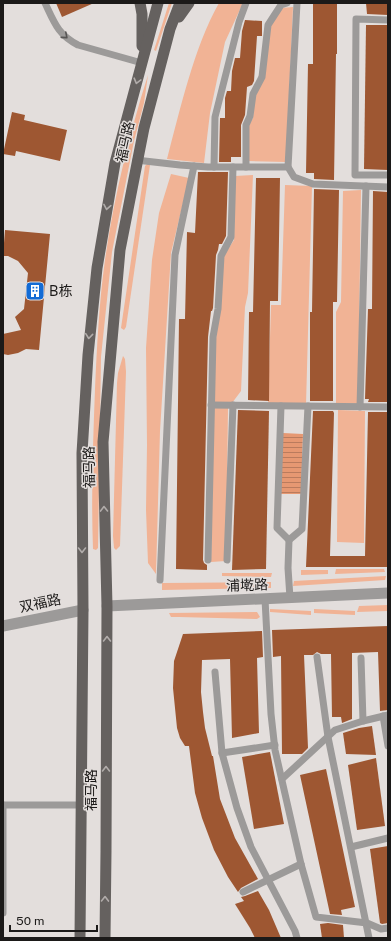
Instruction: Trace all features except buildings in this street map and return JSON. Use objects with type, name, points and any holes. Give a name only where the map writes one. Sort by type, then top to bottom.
[{"type":"main road","points":[[140,3],[142,14],[142,63]]},
{"type":"main road","name":"福马路","points":[[80,938],[83,610],[82,453],[92,307],[115,163],[158,3]]},
{"type":"main road","name":"福马路","points":[[105,938],[107,606],[103,442],[120,250],[136,160],[170,29],[180,3]]},
{"type":"main road","points":[[170,29],[189,3]]},
{"type":"street","name":"浦墘路","points":[[107,606],[388,593]]},
{"type":"street","name":"双福路","points":[[3,626],[83,610]]},
{"type":"lane","points":[[45,3],[57,27],[66,37],[78,45],[142,63]]},
{"type":"lane","points":[[214,167],[215,117],[239,22],[246,3]]},
{"type":"lane","points":[[246,167],[246,124],[250,116],[253,94],[262,77],[268,25],[281,5],[287,3]]},
{"type":"lane","points":[[297,3],[288,167],[294,177],[313,184],[388,187]]},
{"type":"lane","points":[[388,20],[356,19],[355,175],[388,175]]},
{"type":"lane","points":[[136,160],[214,167],[288,167]]},
{"type":"lane","points":[[160,580],[175,255],[194,166]]},
{"type":"lane","points":[[208,560],[210,405],[213,337],[218,309],[221,256],[231,237],[233,166]]},
{"type":"lane","points":[[360,407],[366,186]]},
{"type":"lane","points":[[210,405],[388,407]]},
{"type":"lane","points":[[227,560],[233,405]]},
{"type":"lane","points":[[281,406],[277,528],[289,540],[288,568],[290,598]]},
{"type":"lane","points":[[289,540],[302,529],[308,406]]},
{"type":"lane","points":[[265,599],[271,714],[275,745],[302,864],[316,917],[366,923],[381,929],[388,928]]},
{"type":"lane","points":[[317,657],[328,737],[369,938]]},
{"type":"lane","points":[[360,658],[363,721]]},
{"type":"lane","points":[[215,672],[222,753],[237,808],[251,847],[295,931],[296,938]]},
{"type":"lane","points":[[282,780],[335,730],[363,721],[386,716],[388,746]]},
{"type":"lane","points":[[222,753],[275,745]]},
{"type":"lane","points":[[3,913],[3,805],[82,805]]},
{"type":"lane","points":[[350,847],[388,838]]},
{"type":"lane","points":[[243,892],[302,864]]},
{"type":"shaded area","points":[[169,3],[172,3],[156,51],[154,50]]},
{"type":"shaded area","points":[[219,3],[243,3],[225,42],[210,113],[204,163],[167,159],[188,79],[202,39]]},
{"type":"shaded area","points":[[293,7],[286,162],[249,161],[249,125],[253,118],[255,94],[269,26],[281,8]]},
{"type":"shaded area","points":[[148,75],[144,103],[134,141],[112,252],[101,357],[98,548],[96,550],[93,549],[93,449],[97,341],[103,276],[113,213],[123,166]]},
{"type":"shaded area","points":[[148,163],[150,165],[126,327],[124,330],[121,328],[145,166]]},
{"type":"shaded area","points":[[171,174],[189,178],[171,253],[160,431],[156,574],[148,563],[146,510],[146,348],[152,260],[159,213]]},
{"type":"shaded area","points":[[253,175],[248,293],[245,307],[241,391],[232,403],[213,403],[216,338],[223,257],[234,240],[235,176]]},
{"type":"shaded area","points":[[285,185],[312,186],[306,405],[268,404],[271,305],[281,305]]},
{"type":"shaded area","points":[[361,190],[358,404],[336,403],[336,312],[341,302],[343,191]]},
{"type":"shaded area","points":[[123,356],[125,359],[126,372],[120,546],[116,550],[114,548],[113,536],[117,383]]},
{"type":"shaded area","points":[[214,408],[228,408],[226,561],[211,562]]},
{"type":"shaded area","points":[[338,410],[365,411],[364,543],[337,542]]},
{"type":"shaded area","points":[[283,433],[303,434],[301,494],[280,494]]},
{"type":"shaded area","points":[[336,569],[384,569],[385,572],[335,574]]},
{"type":"shaded area","points":[[301,570],[328,570],[328,574],[301,575]]},
{"type":"shaded area","points":[[222,573],[272,573],[271,577],[222,576]]},
{"type":"shaded area","points":[[386,576],[385,580],[293,586],[294,581]]},
{"type":"shaded area","points":[[271,582],[271,588],[162,590],[162,583]]},
{"type":"shaded area","points":[[388,605],[388,611],[357,612],[359,606]]},
{"type":"shaded area","points":[[270,609],[311,611],[311,615],[270,612]]},
{"type":"shaded area","points":[[314,609],[355,611],[355,615],[314,613]]},
{"type":"shaded area","points":[[257,612],[260,617],[257,619],[171,617],[169,613]]},
{"type":"place","name":"B栋","points":[[35,291]]}]
